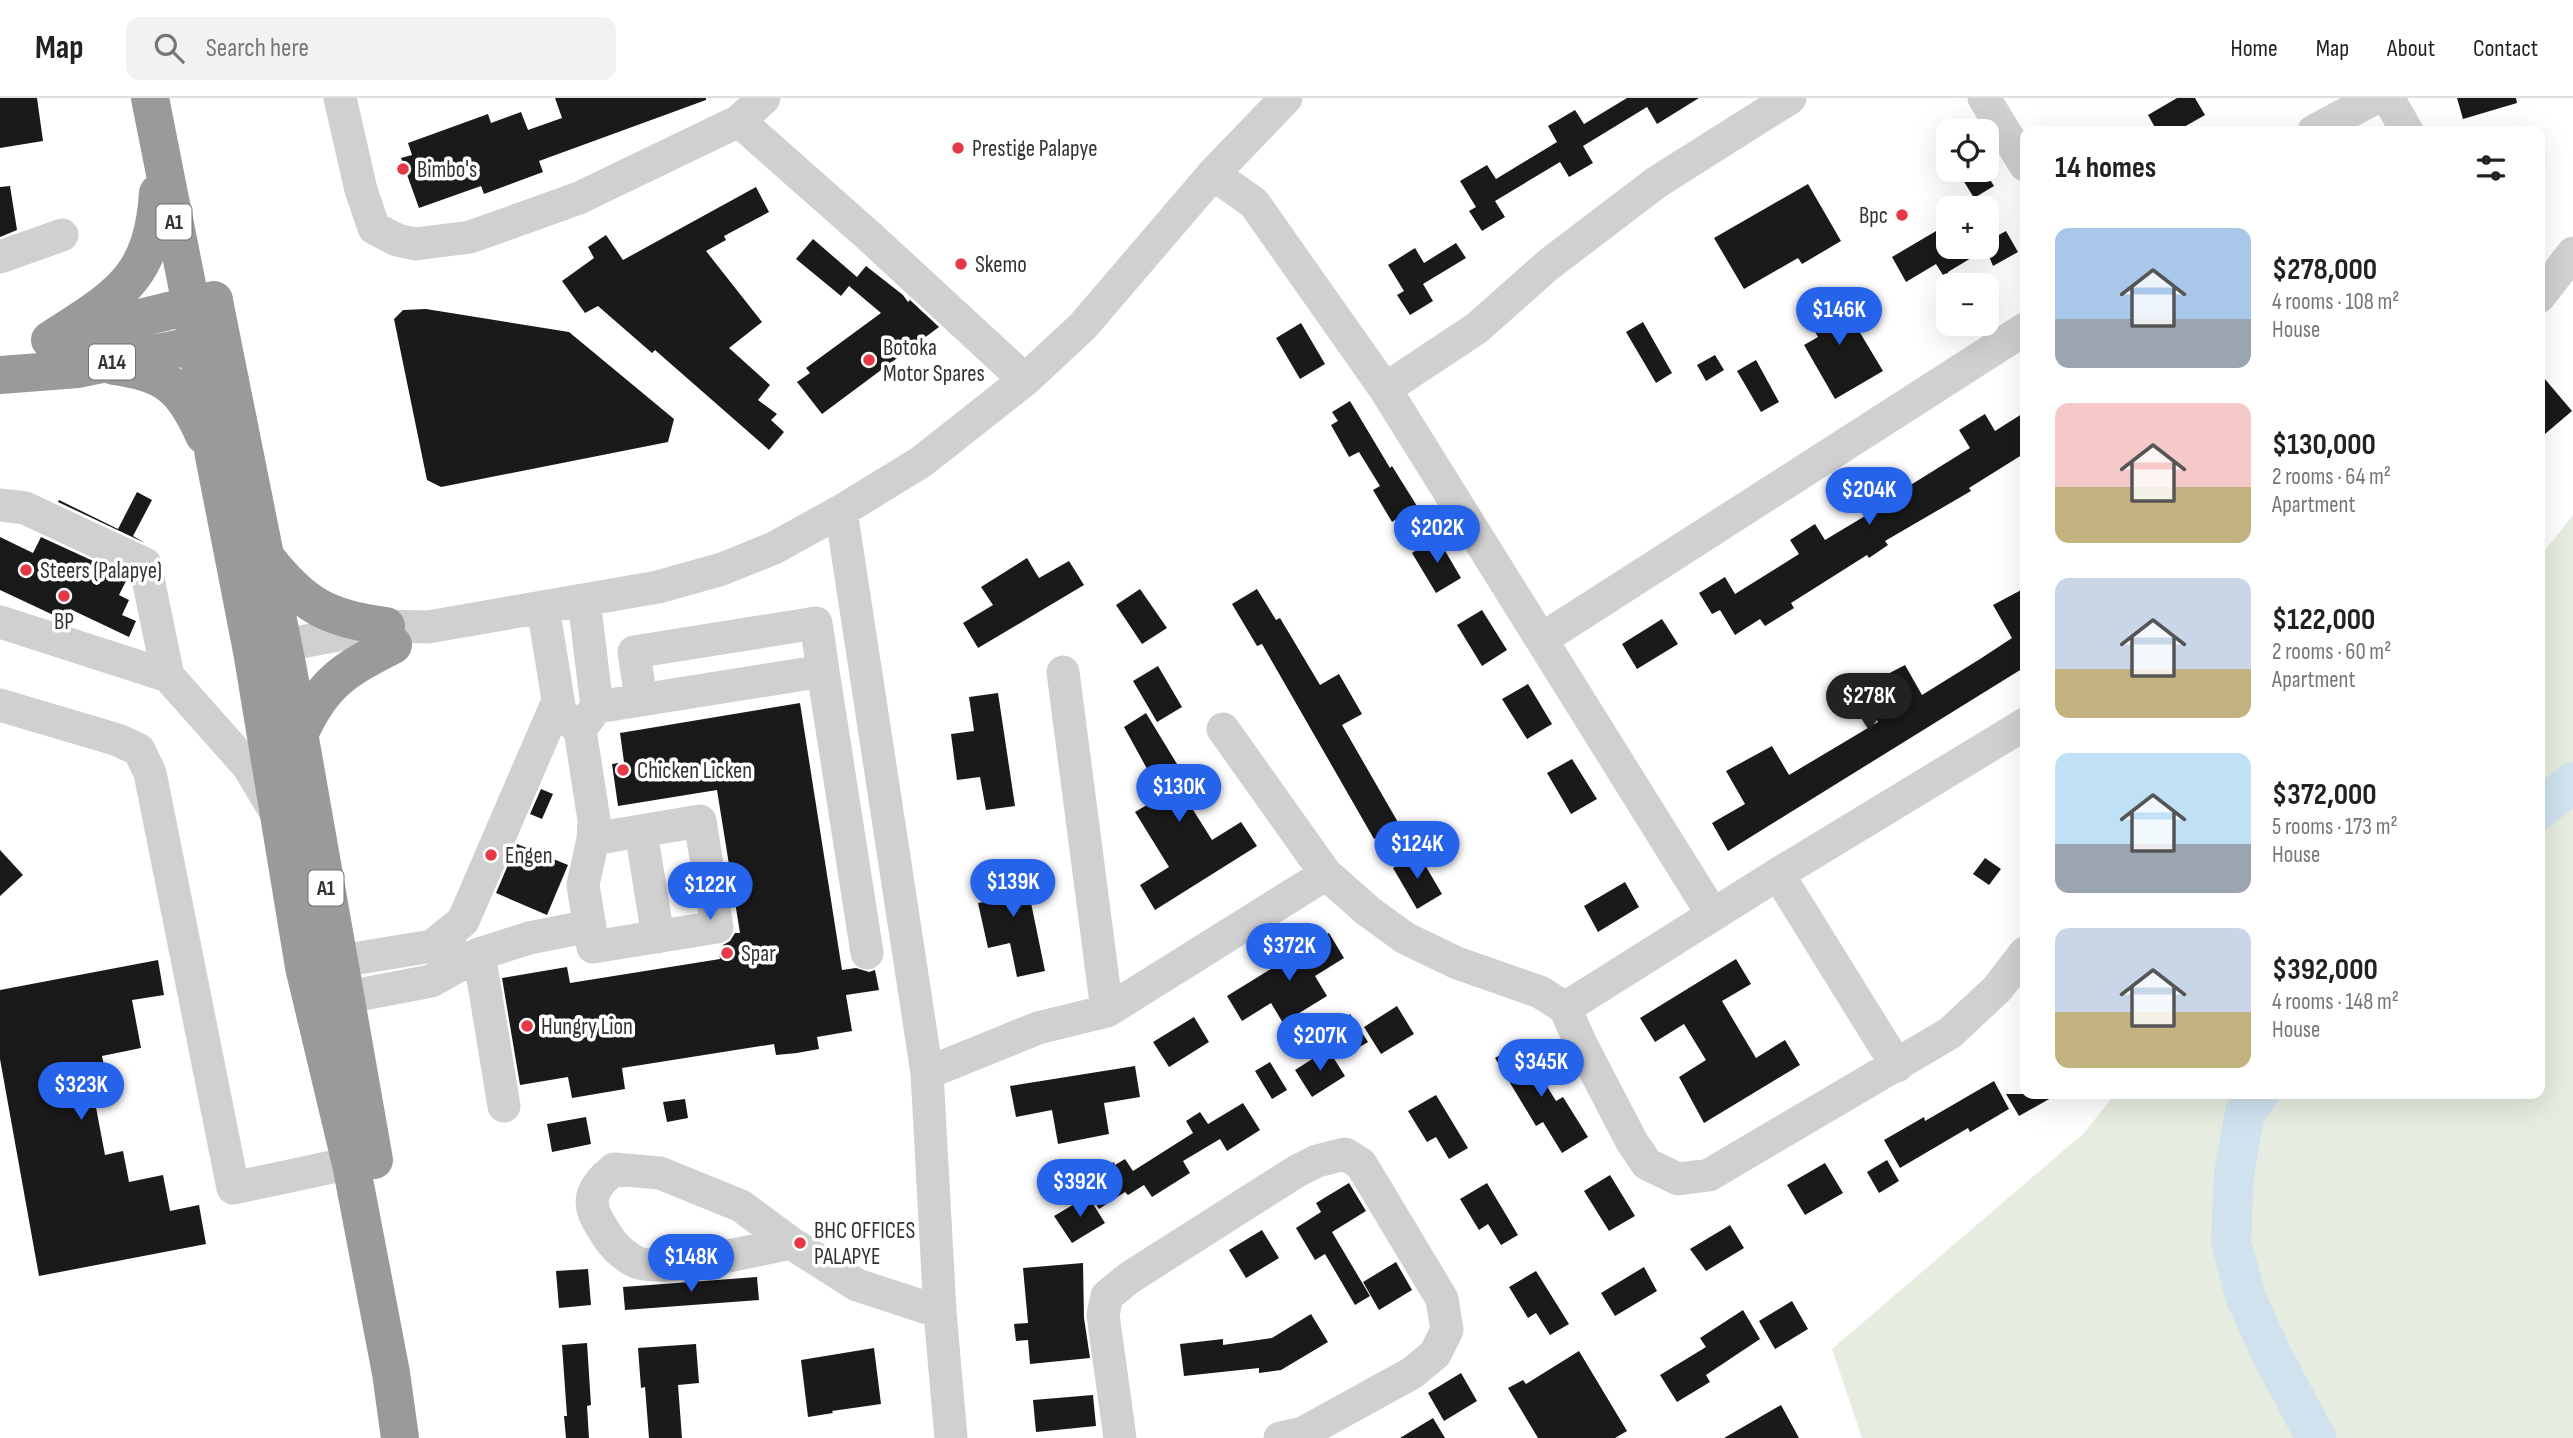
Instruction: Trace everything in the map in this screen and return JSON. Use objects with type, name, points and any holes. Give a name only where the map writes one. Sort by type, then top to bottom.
[{"type":"highway","name":"A1","points":[[150,98],[160,155],[202,303],[267,559],[270,661],[281,822],[326,982],[362,1161],[400,1438]]},
{"type":"highway","name":"A1","points":[[177,98],[202,303]]},
{"type":"highway","points":[[50,340],[109,300],[137,273],[154,233],[160,155]]},
{"type":"highway","name":"A14","points":[[0,362],[50,340],[202,303]]},
{"type":"highway","name":"A1","points":[[210,342],[214,456],[270,661],[299,735],[326,982]]},
{"type":"highway","name":"A14","points":[[0,375],[78,369],[210,342]]},
{"type":"highway","points":[[101,364],[155,374],[174,385],[200,424],[214,456]]},
{"type":"highway","points":[[267,559],[280,576],[309,602],[337,617],[390,635]]},
{"type":"highway","points":[[299,735],[320,695],[390,635]]},
{"type":"highway","name":"A1","points":[[362,1161],[393,1254],[421,1438]]},
{"type":"street","points":[[340,98],[361,190],[374,228],[397,240],[415,244],[470,237],[579,198],[738,121],[764,98]]},
{"type":"street","points":[[270,661],[428,627],[658,587],[722,569],[774,548],[841,511],[921,462],[1025,380],[1083,326],[1213,174],[1286,98]]},
{"type":"street","points":[[1385,389],[1477,328],[1548,265],[1657,182],[1790,98]]},
{"type":"street","points":[[1984,98],[2020,157]]},
{"type":"street","points":[[2323,126],[2375,98]]},
{"type":"street","points":[[2388,98],[2404,126]]},
{"type":"street","points":[[738,121],[869,236],[1025,380]]},
{"type":"street","points":[[1213,174],[1254,203],[1385,389],[1713,915]]},
{"type":"street","points":[[0,257],[62,235]]},
{"type":"street","points":[[1542,639],[2020,332]]},
{"type":"street","points":[[0,505],[25,508],[145,564],[168,676],[248,766],[281,822]]},
{"type":"street","points":[[841,511],[927,1073],[940,1312],[951,1438]]},
{"type":"street","points":[[584,600],[594,820],[593,839],[583,885],[593,947],[717,927],[700,821],[593,839]]},
{"type":"street","points":[[543,607],[560,712],[588,718],[641,700],[823,671]]},
{"type":"street","points":[[0,622],[168,676]]},
{"type":"street","points":[[641,700],[634,652],[816,623],[867,953]]},
{"type":"street","points":[[1063,671],[1107,1011]]},
{"type":"street","points":[[326,982],[432,946],[463,921],[558,701]]},
{"type":"street","points":[[0,705],[118,740],[139,750],[150,773],[233,1188],[362,1161]]},
{"type":"street","points":[[1565,1007],[1777,874],[2020,727]]},
{"type":"street","points":[[1223,729],[1326,874],[1368,911],[1405,938],[1457,963],[1539,992],[1565,1007],[1580,1042],[1632,1142],[1647,1164],[1678,1179],[1709,1175],[1950,1033],[1997,989],[2020,959]]},
{"type":"street","points":[[641,831],[658,937]]},
{"type":"street","points":[[927,1073],[1038,1028],[1107,1011],[1326,874]]},
{"type":"street","points":[[1777,874],[1897,1066]]},
{"type":"street","points":[[326,982],[431,981],[479,954],[529,938],[590,926]]},
{"type":"street","points":[[432,946],[479,954]]},
{"type":"street","points":[[479,954],[505,1106]]},
{"type":"street","points":[[1120,1438],[1103,1315],[1107,1296],[1129,1278],[1297,1171],[1317,1161],[1345,1154],[1361,1164],[1442,1299],[1447,1330],[1435,1354],[1412,1373],[1303,1433],[1280,1438]]},
{"type":"street","points":[[791,1243],[676,1265],[638,1263],[613,1246],[590,1200],[598,1182],[614,1169],[660,1173],[741,1206],[791,1243],[857,1285],[940,1312]]},
{"type":"shaded area","points":[[2573,515],[2573,1438],[1862,1438],[1832,1349],[2084,1133],[2111,1099],[2545,1099],[2545,550]]},
{"type":"building","points":[[0,98],[37,98],[43,141],[0,148]]},
{"type":"building","points":[[555,98],[706,100],[539,161],[543,172],[484,194],[481,186],[419,208],[401,158],[412,155],[408,143],[488,114],[491,123],[521,112],[528,130],[562,118]]},
{"type":"building","points":[[1627,98],[1699,98],[1657,124],[1647,107],[1583,146],[1593,163],[1569,177],[1560,162],[1495,201],[1505,217],[1482,231],[1469,211],[1476,207],[1460,181],[1487,165],[1496,179],[1557,142],[1548,126],[1575,110],[1584,124]]},
{"type":"building","points":[[2177,98],[2195,98],[2205,115],[2186,126],[2154,126],[2148,115]]},
{"type":"building","points":[[2457,98],[2516,98],[2517,103],[2463,119]]},
{"type":"building","points":[[1964,182],[1992,182],[1994,186],[1977,196],[1973,196]]},
{"type":"building","points":[[1808,184],[1841,241],[1802,264],[1798,258],[1744,289],[1714,238]]},
{"type":"building","points":[[10,186],[17,230],[0,237],[0,187]]},
{"type":"building","points":[[756,187],[769,212],[724,236],[726,240],[706,251],[762,322],[729,348],[770,385],[758,400],[777,414],[771,420],[784,432],[769,450],[655,350],[652,353],[598,306],[585,313],[562,281],[594,258],[588,247],[606,235],[623,260]]},
{"type":"building","points":[[1936,231],[1936,259],[1969,259],[1948,273],[1942,273],[1936,264],[1906,282],[1892,257]]},
{"type":"building","points":[[2006,231],[2018,252],[1993,266],[1990,259],[1999,259],[1999,235]]},
{"type":"building","points":[[813,239],[857,277],[866,266],[908,302],[910,300],[939,327],[822,414],[797,382],[810,373],[806,368],[881,313],[849,286],[841,296],[796,259]]},
{"type":"building","points":[[1456,243],[1466,258],[1423,284],[1433,301],[1410,315],[1397,295],[1404,291],[1388,265],[1415,248],[1424,263]]},
{"type":"building","points":[[1835,291],[1883,371],[1835,399],[1804,345],[1818,337],[1803,310]]},
{"type":"building","points":[[426,309],[569,332],[674,419],[668,442],[441,487],[427,480],[394,319],[403,310]]},
{"type":"building","points":[[1643,322],[1672,373],[1656,383],[1626,332]]},
{"type":"building","points":[[1301,323],[1325,364],[1300,379],[1276,338]]},
{"type":"building","points":[[1715,355],[1724,370],[1706,381],[1697,365]]},
{"type":"building","points":[[1756,360],[1779,402],[1761,412],[1737,371]]},
{"type":"building","points":[[2545,379],[2572,411],[2545,434]]},
{"type":"building","points":[[1350,401],[1390,468],[1392,466],[1417,506],[1392,522],[1373,490],[1380,486],[1359,452],[1349,457],[1331,425],[1338,421],[1332,412]]},
{"type":"building","points":[[1985,414],[1995,431],[2020,415],[2020,456],[1969,488],[1971,491],[1885,541],[1888,545],[1869,558],[1867,555],[1791,603],[1794,608],[1765,626],[1760,619],[1735,635],[1720,610],[1712,614],[1699,593],[1725,577],[1735,594],[1799,554],[1790,540],[1815,524],[1825,540],[1885,504],[1873,486],[1899,470],[1909,486],[1970,448],[1959,430]]},
{"type":"building","points":[[137,492],[152,500],[133,536],[145,543],[58,502],[59,500],[118,529]]},
{"type":"building","points":[[0,537],[33,553],[41,537],[128,577],[119,595],[129,600],[122,615],[136,621],[129,637],[70,609],[64,620],[0,590]]},
{"type":"building","points":[[1437,537],[1461,578],[1436,593],[1412,553]]},
{"type":"building","points":[[1027,558],[1039,578],[1069,561],[1084,585],[978,648],[963,623],[993,605],[981,587]]},
{"type":"building","points":[[1140,589],[1167,628],[1142,644],[1116,605]]},
{"type":"building","points":[[1257,589],[1276,620],[1280,618],[1320,685],[1339,674],[1362,714],[1342,725],[1399,824],[1374,839],[1262,644],[1257,646],[1232,604]]},
{"type":"building","points":[[2020,591],[2020,670],[1728,851],[1712,823],[1745,804],[1726,771],[1772,746],[1789,775],[1878,722],[1859,689],[1905,665],[1922,695],[1980,659],[2012,638],[1993,605]]},
{"type":"building","points":[[1482,610],[1507,650],[1482,666],[1457,625]]},
{"type":"building","points":[[1662,619],[1678,644],[1637,669],[1622,644]]},
{"type":"building","points":[[1158,666],[1182,707],[1157,722],[1133,681]]},
{"type":"building","points":[[1528,684],[1552,724],[1527,739],[1502,699]]},
{"type":"building","points":[[998,693],[1015,806],[986,810],[980,777],[957,780],[951,734],[974,731],[969,697]]},
{"type":"building","points":[[800,703],[842,970],[875,970],[879,990],[846,995],[852,1031],[817,1037],[819,1049],[797,1053],[776,1055],[774,1044],[622,1068],[625,1089],[572,1098],[568,1077],[520,1085],[502,978],[567,967],[570,983],[720,959],[719,952],[724,952],[723,945],[730,941],[735,933],[740,933],[717,790],[618,806],[612,764],[624,762],[620,733]]},
{"type":"building","points":[[1146,713],[1194,792],[1185,797],[1212,840],[1241,822],[1257,846],[1155,910],[1140,885],[1169,867],[1135,812],[1162,796],[1124,727]]},
{"type":"building","points":[[1572,759],[1597,799],[1571,814],[1547,773]]},
{"type":"building","points":[[541,789],[553,794],[542,819],[530,814]]},
{"type":"building","points":[[517,844],[568,865],[547,915],[496,893]]},
{"type":"building","points":[[0,850],[23,875],[0,896]]},
{"type":"building","points":[[1418,853],[1442,894],[1417,909],[1393,868]]},
{"type":"building","points":[[1985,858],[2001,869],[1989,885],[1973,874]]},
{"type":"building","points":[[1022,859],[1045,971],[1017,977],[1010,943],[988,948],[978,903],[1001,899],[994,865]]},
{"type":"building","points":[[1625,882],[1639,907],[1598,932],[1584,906]]},
{"type":"building","points":[[1329,933],[1344,958],[1315,976],[1327,996],[1283,1023],[1271,1003],[1242,1021],[1227,996]]},
{"type":"building","points":[[1736,959],[1751,984],[1722,1001],[1756,1058],[1785,1040],[1800,1065],[1704,1123],[1679,1077],[1706,1060],[1684,1024],[1655,1042],[1640,1018]]},
{"type":"building","points":[[158,960],[164,995],[132,1000],[141,1048],[102,1056],[110,1094],[94,1097],[105,1155],[123,1151],[129,1182],[163,1175],[170,1211],[199,1205],[206,1244],[39,1276],[0,1059],[0,990]]},
{"type":"building","points":[[1397,1006],[1414,1034],[1381,1054],[1364,1027]]},
{"type":"building","points":[[1350,1014],[1368,1042],[1353,1051],[1336,1024]]},
{"type":"building","points":[[1194,1017],[1209,1042],[1169,1067],[1153,1042]]},
{"type":"building","points":[[1520,1043],[1556,1101],[1563,1097],[1588,1137],[1562,1153],[1543,1122],[1536,1126],[1495,1058]]},
{"type":"building","points":[[1328,1049],[1345,1076],[1312,1097],[1295,1070]]},
{"type":"building","points":[[1270,1062],[1287,1090],[1272,1099],[1255,1071]]},
{"type":"building","points":[[1135,1066],[1140,1097],[1104,1103],[1109,1134],[1058,1144],[1052,1110],[1016,1117],[1010,1086]]},
{"type":"building","points":[[1994,1081],[2009,1109],[1970,1132],[1968,1128],[1900,1168],[1884,1140],[1924,1117],[1925,1121]]},
{"type":"building","points":[[2006,1094],[2020,1094],[2020,1099],[2049,1099],[2019,1116]]},
{"type":"building","points":[[1436,1095],[1468,1148],[1449,1159],[1436,1137],[1427,1142],[1408,1111]]},
{"type":"building","points":[[685,1099],[688,1118],[667,1122],[663,1102]]},
{"type":"building","points":[[1243,1103],[1260,1130],[1227,1151],[1220,1139],[1183,1161],[1190,1173],[1152,1197],[1144,1185],[1128,1195],[1125,1192],[1099,1209],[1082,1182],[1114,1162],[1115,1165],[1125,1159],[1133,1171],[1193,1133],[1186,1121],[1200,1112],[1208,1124]]},
{"type":"building","points":[[586,1117],[591,1144],[552,1152],[547,1124]]},
{"type":"building","points":[[1887,1160],[1899,1181],[1879,1193],[1867,1172]]},
{"type":"building","points":[[1825,1163],[1843,1193],[1805,1215],[1787,1185]]},
{"type":"building","points":[[1610,1175],[1635,1216],[1609,1231],[1584,1191]]},
{"type":"building","points":[[1349,1183],[1366,1211],[1332,1232],[1370,1296],[1355,1305],[1325,1254],[1315,1260],[1296,1228],[1321,1212],[1316,1203]]},
{"type":"building","points":[[1487,1183],[1518,1235],[1501,1245],[1488,1224],[1479,1230],[1460,1199]]},
{"type":"building","points":[[1088,1196],[1105,1223],[1072,1243],[1054,1216]]},
{"type":"building","points":[[1730,1225],[1744,1248],[1706,1271],[1690,1249]]},
{"type":"building","points":[[1262,1230],[1279,1258],[1246,1278],[1229,1250]]},
{"type":"building","points":[[1396,1262],[1412,1290],[1379,1310],[1363,1282]]},
{"type":"building","points":[[1083,1263],[1084,1318],[1090,1358],[1030,1364],[1028,1340],[1016,1341],[1014,1324],[1028,1323],[1023,1268]]},
{"type":"building","points":[[1644,1267],[1657,1291],[1615,1316],[1601,1293]]},
{"type":"building","points":[[588,1269],[591,1305],[559,1308],[556,1271]]},
{"type":"building","points":[[1536,1271],[1569,1324],[1550,1335],[1536,1313],[1528,1318],[1509,1287]]},
{"type":"building","points":[[757,1277],[759,1300],[625,1310],[623,1287]]},
{"type":"building","points":[[1792,1301],[1808,1329],[1775,1349],[1759,1321]]},
{"type":"building","points":[[1743,1310],[1760,1339],[1706,1375],[1710,1382],[1677,1402],[1660,1375],[1706,1347],[1700,1338]]},
{"type":"building","points":[[1311,1314],[1328,1342],[1281,1370],[1259,1373],[1259,1368],[1184,1376],[1180,1344],[1223,1339],[1223,1345],[1272,1338]]},
{"type":"building","points":[[587,1343],[591,1405],[587,1406],[589,1438],[566,1438],[562,1345]]},
{"type":"building","points":[[696,1344],[699,1383],[678,1385],[682,1438],[649,1438],[645,1387],[641,1388],[638,1348]]},
{"type":"building","points":[[874,1348],[881,1404],[808,1417],[801,1360]]},
{"type":"building","points":[[1579,1351],[1627,1431],[1615,1438],[1538,1438],[1508,1388],[1523,1380],[1526,1384]]},
{"type":"building","points":[[1461,1373],[1477,1401],[1444,1421],[1428,1393]]},
{"type":"building","points":[[1093,1395],[1096,1426],[1036,1432],[1033,1400]]},
{"type":"building","points":[[1781,1405],[1799,1438],[1724,1438]]},
{"type":"building","points":[[1433,1418],[1445,1438],[1400,1438]]},
{"type":"waterway","points":[[2545,805],[2573,782]]},
{"type":"waterway","points":[[2255,1099],[2245,1112],[2234,1174],[2231,1242],[2246,1298],[2271,1353],[2316,1438]]},
{"type":"place","name":"Prestige Palapye","points":[[958,148]]},
{"type":"place","name":"Bimbo's","points":[[403,169]]},
{"type":"place","name":"Bpc","points":[[1902,215]]},
{"type":"place","name":"Skemo","points":[[961,264]]},
{"type":"place","name":"Botoka Motor Spares","points":[[869,360]]},
{"type":"place","name":"Steers (Palapye)","points":[[26,570]]},
{"type":"place","name":"BP","points":[[64,596]]},
{"type":"place","name":"Chicken Licken","points":[[623,770]]},
{"type":"place","name":"Engen","points":[[491,855]]},
{"type":"place","name":"Spar","points":[[727,953]]},
{"type":"place","name":"Hungry Lion","points":[[527,1026]]},
{"type":"place","name":"BHC OFFICES PALAPYE","points":[[800,1243]]}]
